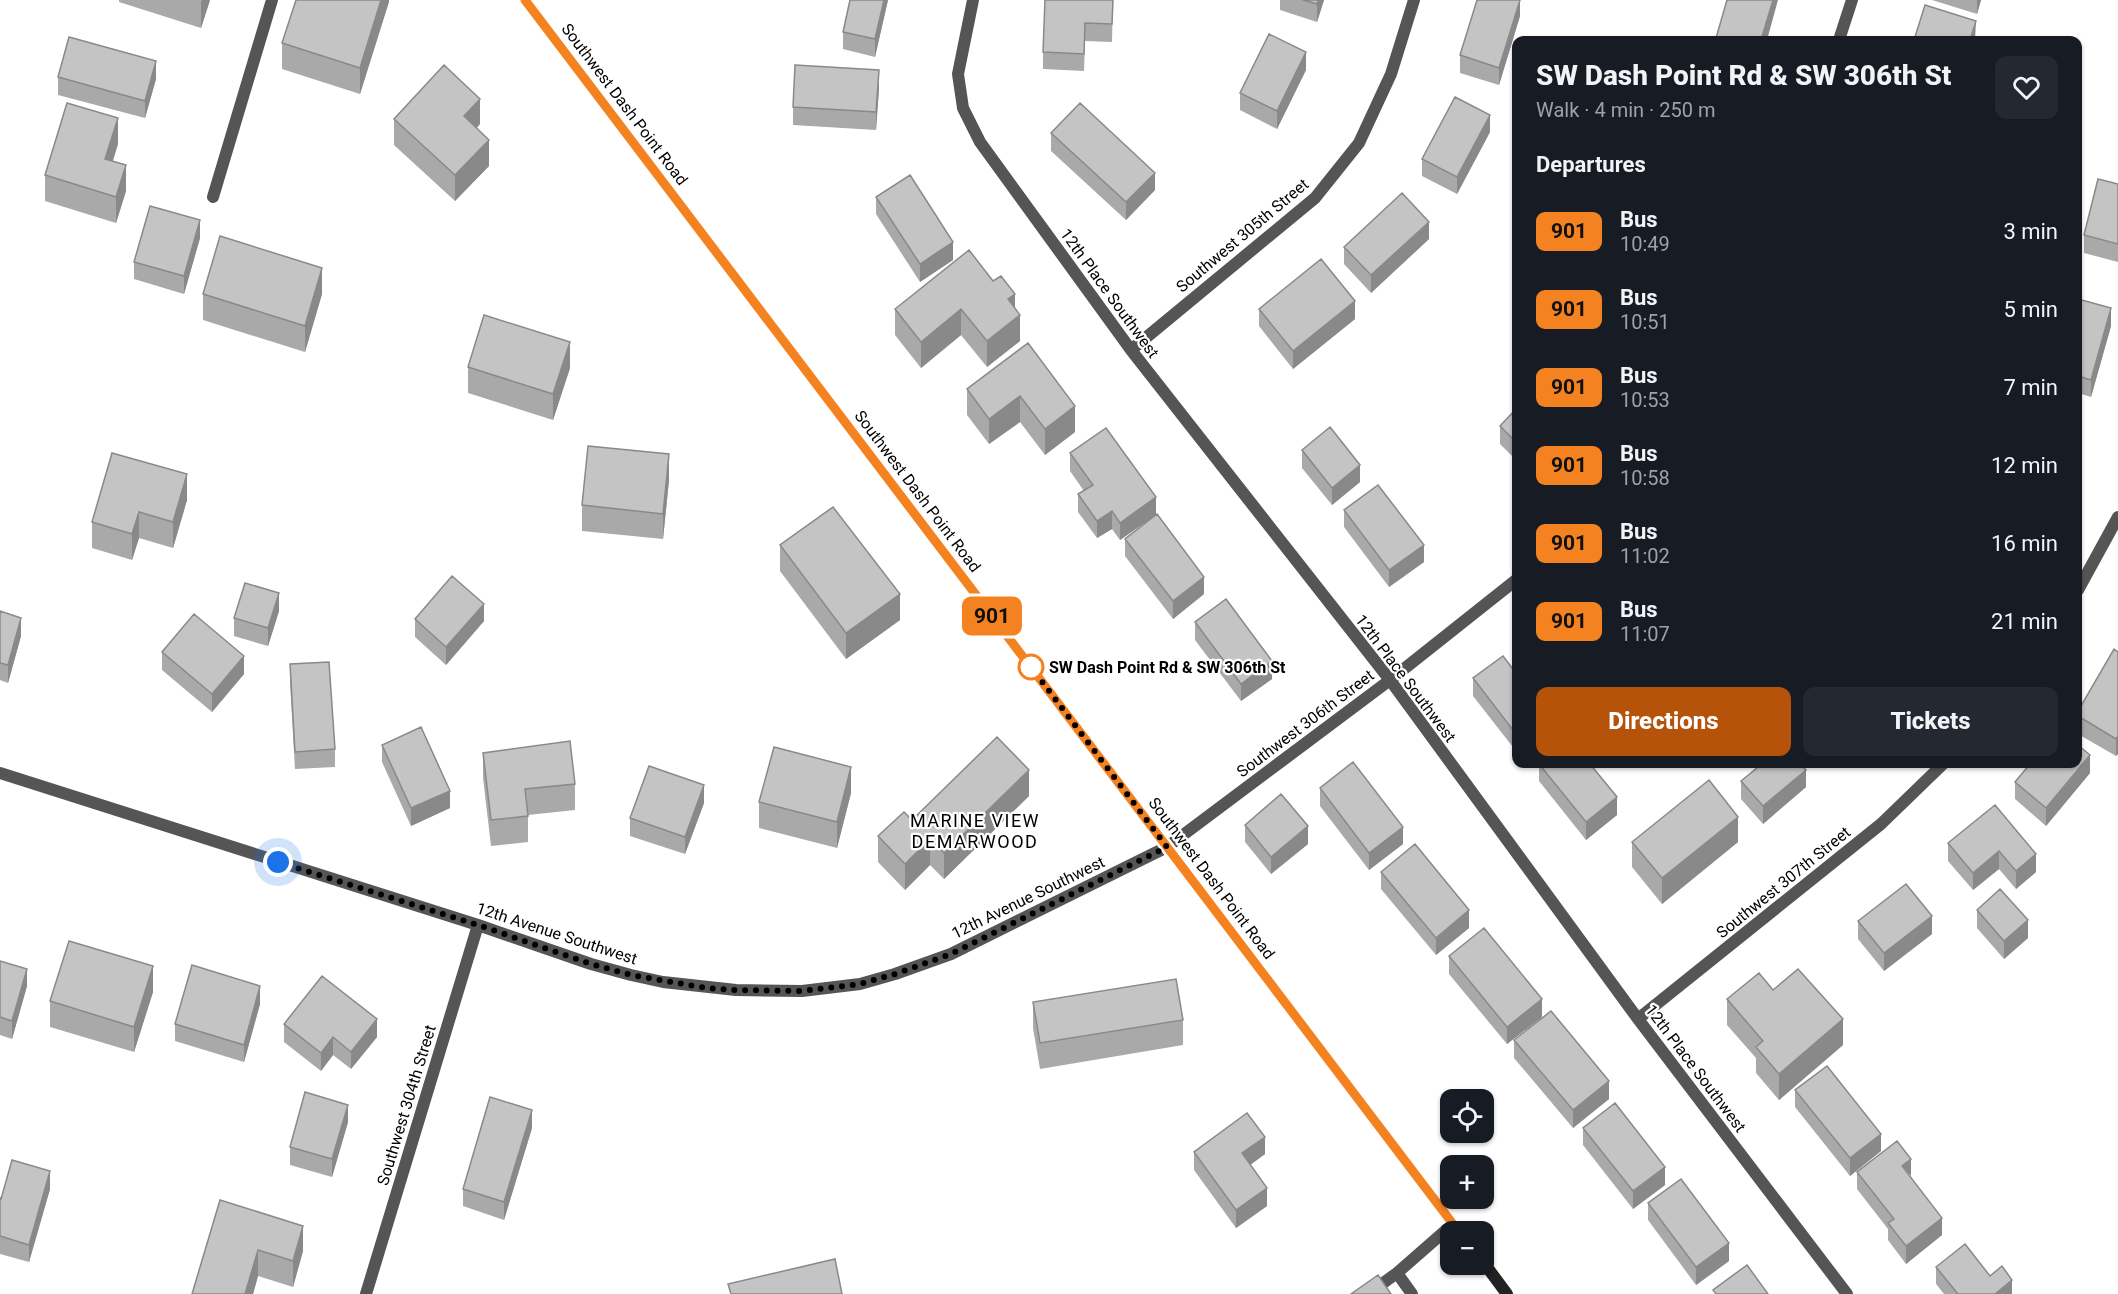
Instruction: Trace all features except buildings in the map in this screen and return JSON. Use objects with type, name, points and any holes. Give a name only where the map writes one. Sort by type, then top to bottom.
[{"type":"main road","name":"Southwest Dash Point Road","points":[[525,0],[1451,1221]]},
{"type":"main road","points":[[1493,1275],[1507,1294]]},
{"type":"street","points":[[213,197],[272,0]]},
{"type":"street","name":"12th Place Southwest","points":[[973,0],[958,74],[963,108],[981,142],[1131,350],[1390,681],[1638,1019],[1846,1294]]},
{"type":"street","name":"Southwest 305th Street","points":[[1131,350],[1315,198],[1359,143],[1391,74],[1414,0]]},
{"type":"street","points":[[1840,36],[1851,0]]},
{"type":"street","points":[[2082,583],[2118,517]]},
{"type":"street","name":"Southwest 306th Street","points":[[1167,847],[1390,681],[1512,583]]},
{"type":"street","name":"Southwest 307th Street","points":[[1638,1019],[1881,824],[1939,768]]},
{"type":"street","name":"12th Avenue Southwest","points":[[0,773],[478,925],[591,964],[663,982],[736,990],[802,991],[860,984],[895,974],[951,954],[1167,847]]},
{"type":"street","name":"Southwest 304th Street","points":[[366,1294],[478,925]]},
{"type":"street","points":[[1368,1294],[1440,1240]]},
{"type":"street","points":[[1397,1273],[1412,1294]]},
{"type":"bus line","name":"901","points":[[525,0],[1451,1221]]},
{"type":"place","name":"SW Dash Point Rd & SW 306th St","points":[[1031,667]]},
{"type":"district","name":"MARINE VIEW DEMARWOOD","points":[[975,831]]},
{"type":"route","points":[[278,862],[478,925],[591,964],[663,982],[736,990],[802,991],[860,984],[951,954],[1167,847],[1025,659],[1031,667]]}]
